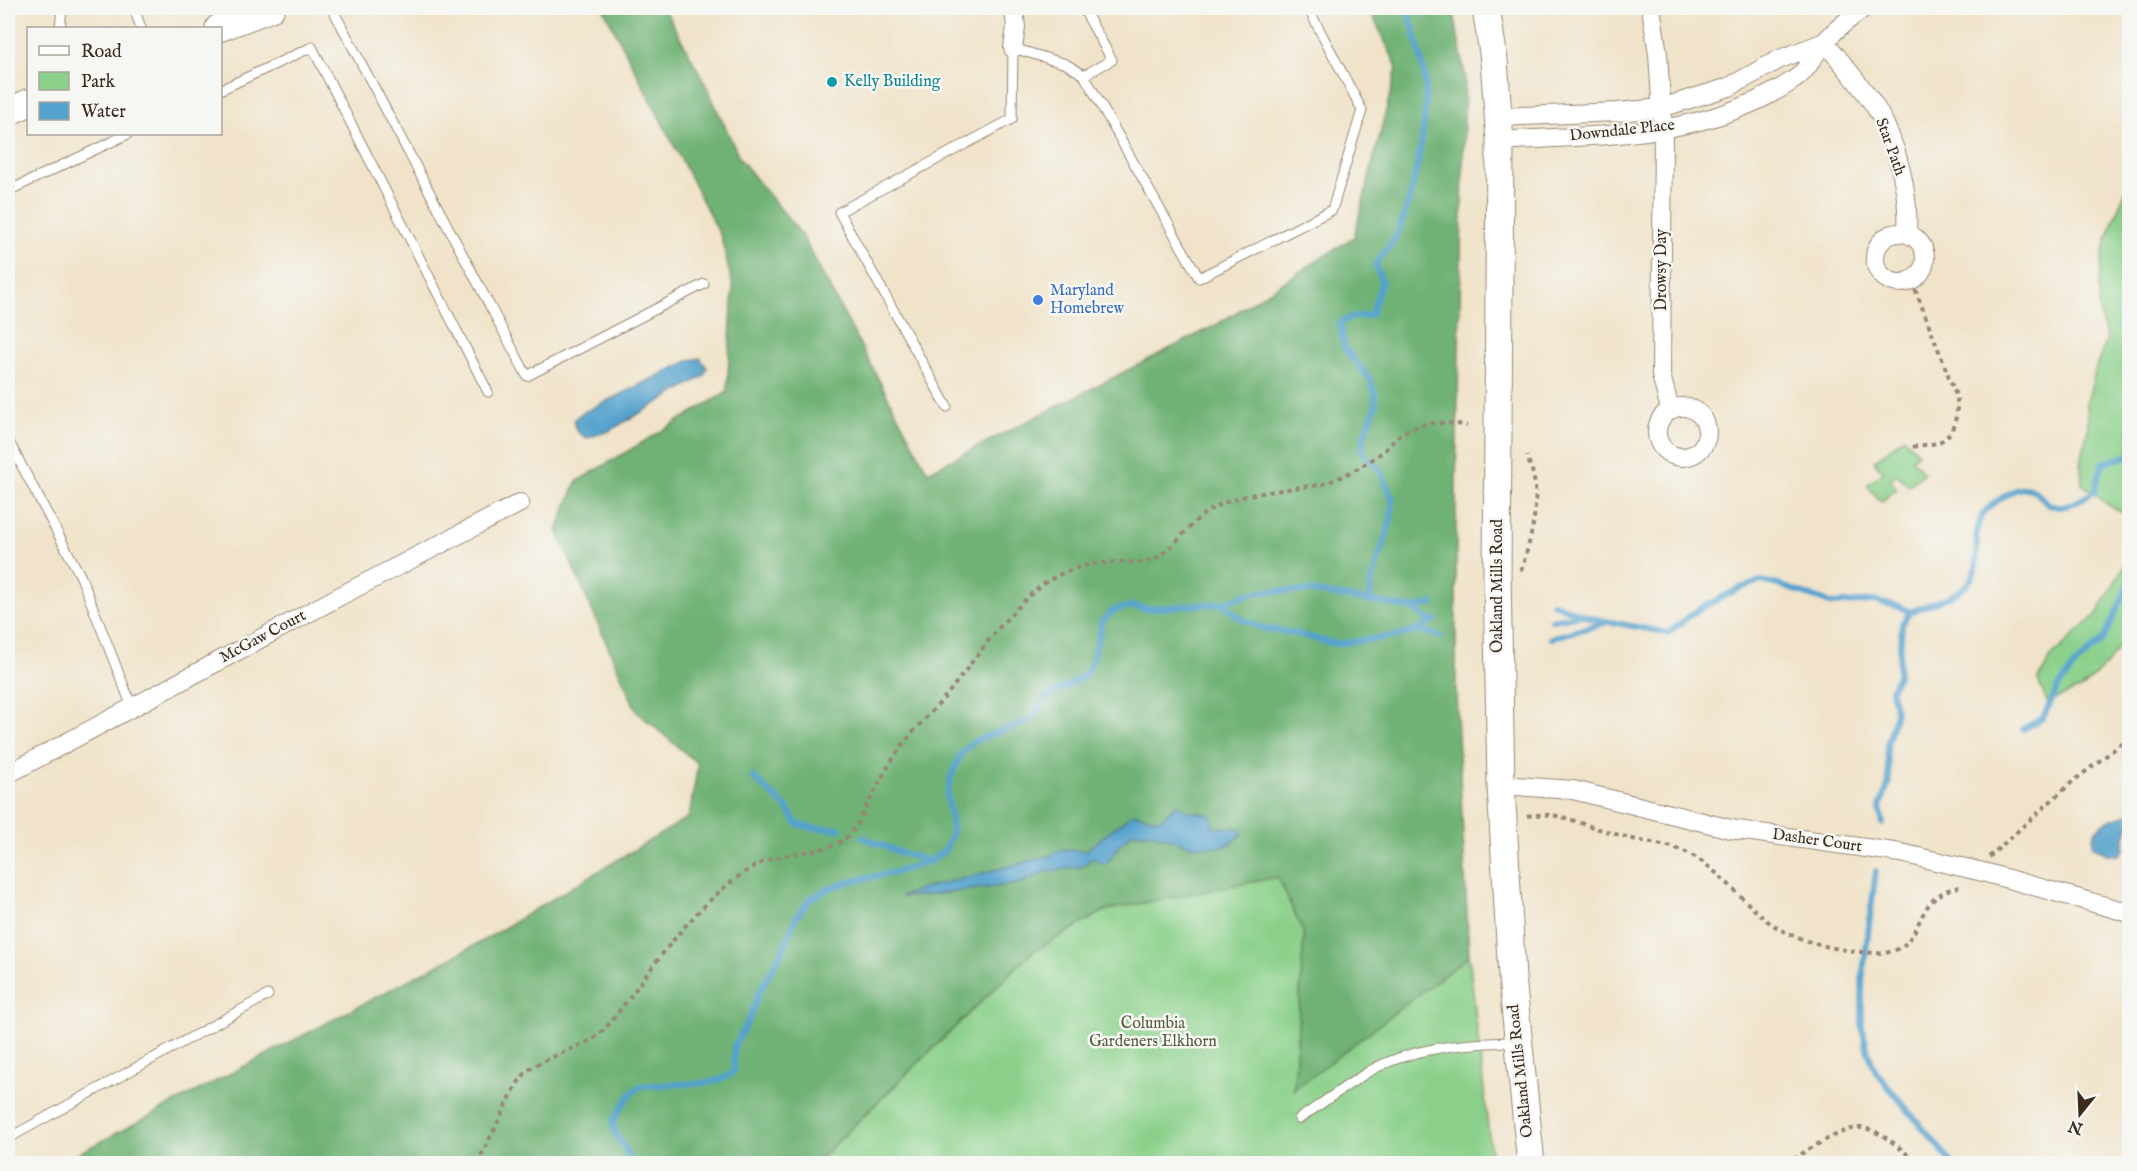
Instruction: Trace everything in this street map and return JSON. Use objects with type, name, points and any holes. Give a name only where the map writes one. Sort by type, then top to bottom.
[{"type":"street","points":[[222,27],[271,8]]},
{"type":"street","points":[[1013,48],[1016,27],[1014,8]]},
{"type":"street","name":"Oakland Mills Road","points":[[1486,8],[1494,60],[1499,129],[1497,575],[1501,785],[1512,977],[1531,1164]]},
{"type":"street","name":"Drowsy Day","points":[[1651,8],[1658,54],[1663,130],[1661,375],[1670,409]]},
{"type":"street","name":"Downdale Place","points":[[1499,129],[1618,135],[1663,130],[1703,120],[1764,97],[1797,78],[1824,42],[1863,8]]},
{"type":"street","name":"Downdale Place","points":[[1499,129],[1661,108],[1729,87],[1780,59],[1824,42]]},
{"type":"street","name":"Star Path","points":[[1824,42],[1876,109],[1886,129],[1899,165],[1906,196],[1907,233]]},
{"type":"street","points":[[8,112],[27,103]]},
{"type":"street","points":[[1896,233],[1907,233],[1918,239],[1924,250],[1926,262],[1921,273],[1912,281],[1901,284],[1890,282],[1881,276],[1876,266],[1875,255],[1878,245],[1886,237],[1896,233]]},
{"type":"street","name":"McGaw Court","points":[[8,774],[520,503]]},
{"type":"street","name":"Dasher Court","points":[[1501,785],[1573,790],[1731,829],[1901,853],[1983,872],[2130,913]]},
{"type":"lane","points":[[60,27],[62,8]]},
{"type":"lane","points":[[134,8],[141,27]]},
{"type":"lane","points":[[332,8],[527,376],[704,284]]},
{"type":"lane","points":[[1083,8],[1112,60],[1084,75]]},
{"type":"lane","points":[[947,407],[839,212],[1012,118],[1013,48],[1066,64],[1084,75],[1199,278],[1332,210],[1362,110],[1308,8]]},
{"type":"lane","points":[[222,89],[312,47],[488,392]]},
{"type":"lane","points":[[8,191],[126,135]]},
{"type":"lane","points":[[8,440],[81,577],[132,707]]},
{"type":"lane","points":[[8,1136],[14,1135],[268,995]]},
{"type":"lane","points":[[1299,1119],[1369,1072],[1401,1057],[1453,1046],[1518,1042]]},
{"type":"path","points":[[1912,281],[1957,398],[1958,408],[1953,427],[1946,437],[1938,443],[1912,447]]},
{"type":"path","points":[[477,1164],[527,1071],[541,1062],[592,1040],[606,1028],[680,932],[733,881],[759,864],[790,853],[825,848],[844,841],[905,742],[939,705],[997,628],[1022,602],[1048,581],[1067,569],[1119,561],[1141,562],[1155,558],[1209,510],[1227,501],[1256,494],[1323,484],[1364,464],[1382,452],[1401,434],[1418,427],[1446,422],[1467,426]]},
{"type":"path","points":[[1521,571],[1530,543],[1534,519],[1534,478],[1527,456]]},
{"type":"path","points":[[1986,859],[2071,783],[2130,737]]},
{"type":"path","points":[[1527,816],[1552,814],[1686,852],[1715,872],[1760,916],[1779,930],[1802,940],[1851,950],[1878,953],[1894,952],[1904,947],[1929,902],[1956,888],[1969,886]]},
{"type":"path","points":[[1786,1164],[1808,1150],[1859,1127],[1870,1130],[1892,1142],[1917,1164]]},
{"type":"green space","points":[[603,8],[664,8],[706,85],[740,159],[801,234],[928,472],[1218,324],[1354,237],[1397,67],[1369,8],[1453,8],[1465,76],[1456,484],[1456,693],[1469,956],[1294,1090],[1304,934],[1278,877],[1106,910],[1032,952],[815,1163],[58,1164],[479,943],[689,817],[698,764],[637,712],[557,531],[576,482],[727,392],[733,287],[721,237]]},
{"type":"green space","points":[[2129,183],[2129,514],[2111,507],[2082,484],[2081,463],[2088,428],[2087,403],[2097,364],[2107,340],[2099,310],[2099,280],[2104,248]]},
{"type":"green space","points":[[1904,437],[1918,453],[1912,459],[1924,473],[1908,486],[1897,474],[1890,480],[1897,489],[1881,502],[1867,485],[1883,472],[1874,461]]},
{"type":"green space","points":[[2129,557],[2129,633],[2107,664],[2084,687],[2047,702],[2038,680],[2052,656],[2097,614]]},
{"type":"green space","name":"Columbia Gardeners Elkhorn","points":[[1278,877],[1304,934],[1294,1089],[1469,956],[1492,1163],[815,1164],[1032,952],[1106,910]]},
{"type":"water","points":[[700,358],[707,368],[704,376],[609,431],[587,438],[576,429],[574,420],[580,414],[690,360]]},
{"type":"water","points":[[1177,804],[1189,811],[1211,815],[1213,827],[1239,828],[1242,835],[1223,847],[1192,846],[1154,834],[1133,832],[1120,844],[1107,863],[1101,863],[1092,858],[1083,866],[1046,872],[1018,884],[900,897],[921,889],[1049,856],[1063,849],[1085,851],[1133,813],[1160,820]]},
{"type":"water","points":[[2127,814],[2129,820],[2124,849],[2119,855],[2107,854],[2093,846],[2093,839],[2098,828],[2108,821]]},
{"type":"waterway","points":[[1369,601],[1371,583],[1390,523],[1393,500],[1381,472],[1362,451],[1364,436],[1376,405],[1375,394],[1370,379],[1344,348],[1340,322],[1353,317],[1371,315],[1382,281],[1375,264],[1397,234],[1414,180],[1426,96],[1420,52],[1407,8]]},
{"type":"waterway","points":[[1552,603],[1591,618],[1668,633],[1696,611],[1740,588],[1762,581],[1833,604],[1874,601],[1900,607],[1910,612],[1947,598],[1967,584],[1976,568],[1979,522],[1985,511],[1998,500],[2019,489],[2027,488],[2053,506],[2069,505],[2094,492],[2103,463],[2130,455]]},
{"type":"waterway","points":[[2023,729],[2043,718],[2057,689],[2075,665],[2103,640],[2130,582]]},
{"type":"waterway","points":[[631,1164],[625,1148],[615,1134],[613,1121],[628,1097],[640,1086],[705,1083],[730,1075],[734,1070],[734,1047],[750,1017],[759,992],[784,948],[796,917],[810,899],[830,888],[852,881],[897,872],[930,861],[944,851],[952,834],[947,796],[951,776],[961,754],[974,741],[1029,721],[1047,696],[1086,674],[1093,658],[1101,622],[1114,610],[1133,606],[1146,609],[1221,603],[1249,594],[1271,591],[1309,591],[1412,608],[1433,604]]},
{"type":"waterway","points":[[1221,603],[1242,619],[1262,628],[1298,634],[1335,644],[1395,636],[1420,630]]},
{"type":"waterway","points":[[1412,608],[1430,621],[1436,620]]},
{"type":"waterway","points":[[1883,824],[1880,807],[1889,782],[1887,746],[1896,712],[1891,690],[1898,676],[1902,624],[1910,612]]},
{"type":"waterway","points":[[1552,620],[1581,615]]},
{"type":"waterway","points":[[1430,621],[1420,630],[1441,637]]},
{"type":"waterway","points":[[1551,638],[1608,622]]},
{"type":"waterway","points":[[753,777],[787,808],[797,824],[814,828],[840,829]]},
{"type":"waterway","points":[[862,837],[901,853],[929,861]]},
{"type":"waterway","points":[[1876,871],[1862,981],[1862,1028],[1868,1052],[1876,1072],[1953,1164]]},
{"type":"place","name":"Kelly Building","points":[[832,82]]},
{"type":"place","name":"Maryland Homebrew","points":[[1038,300]]}]
